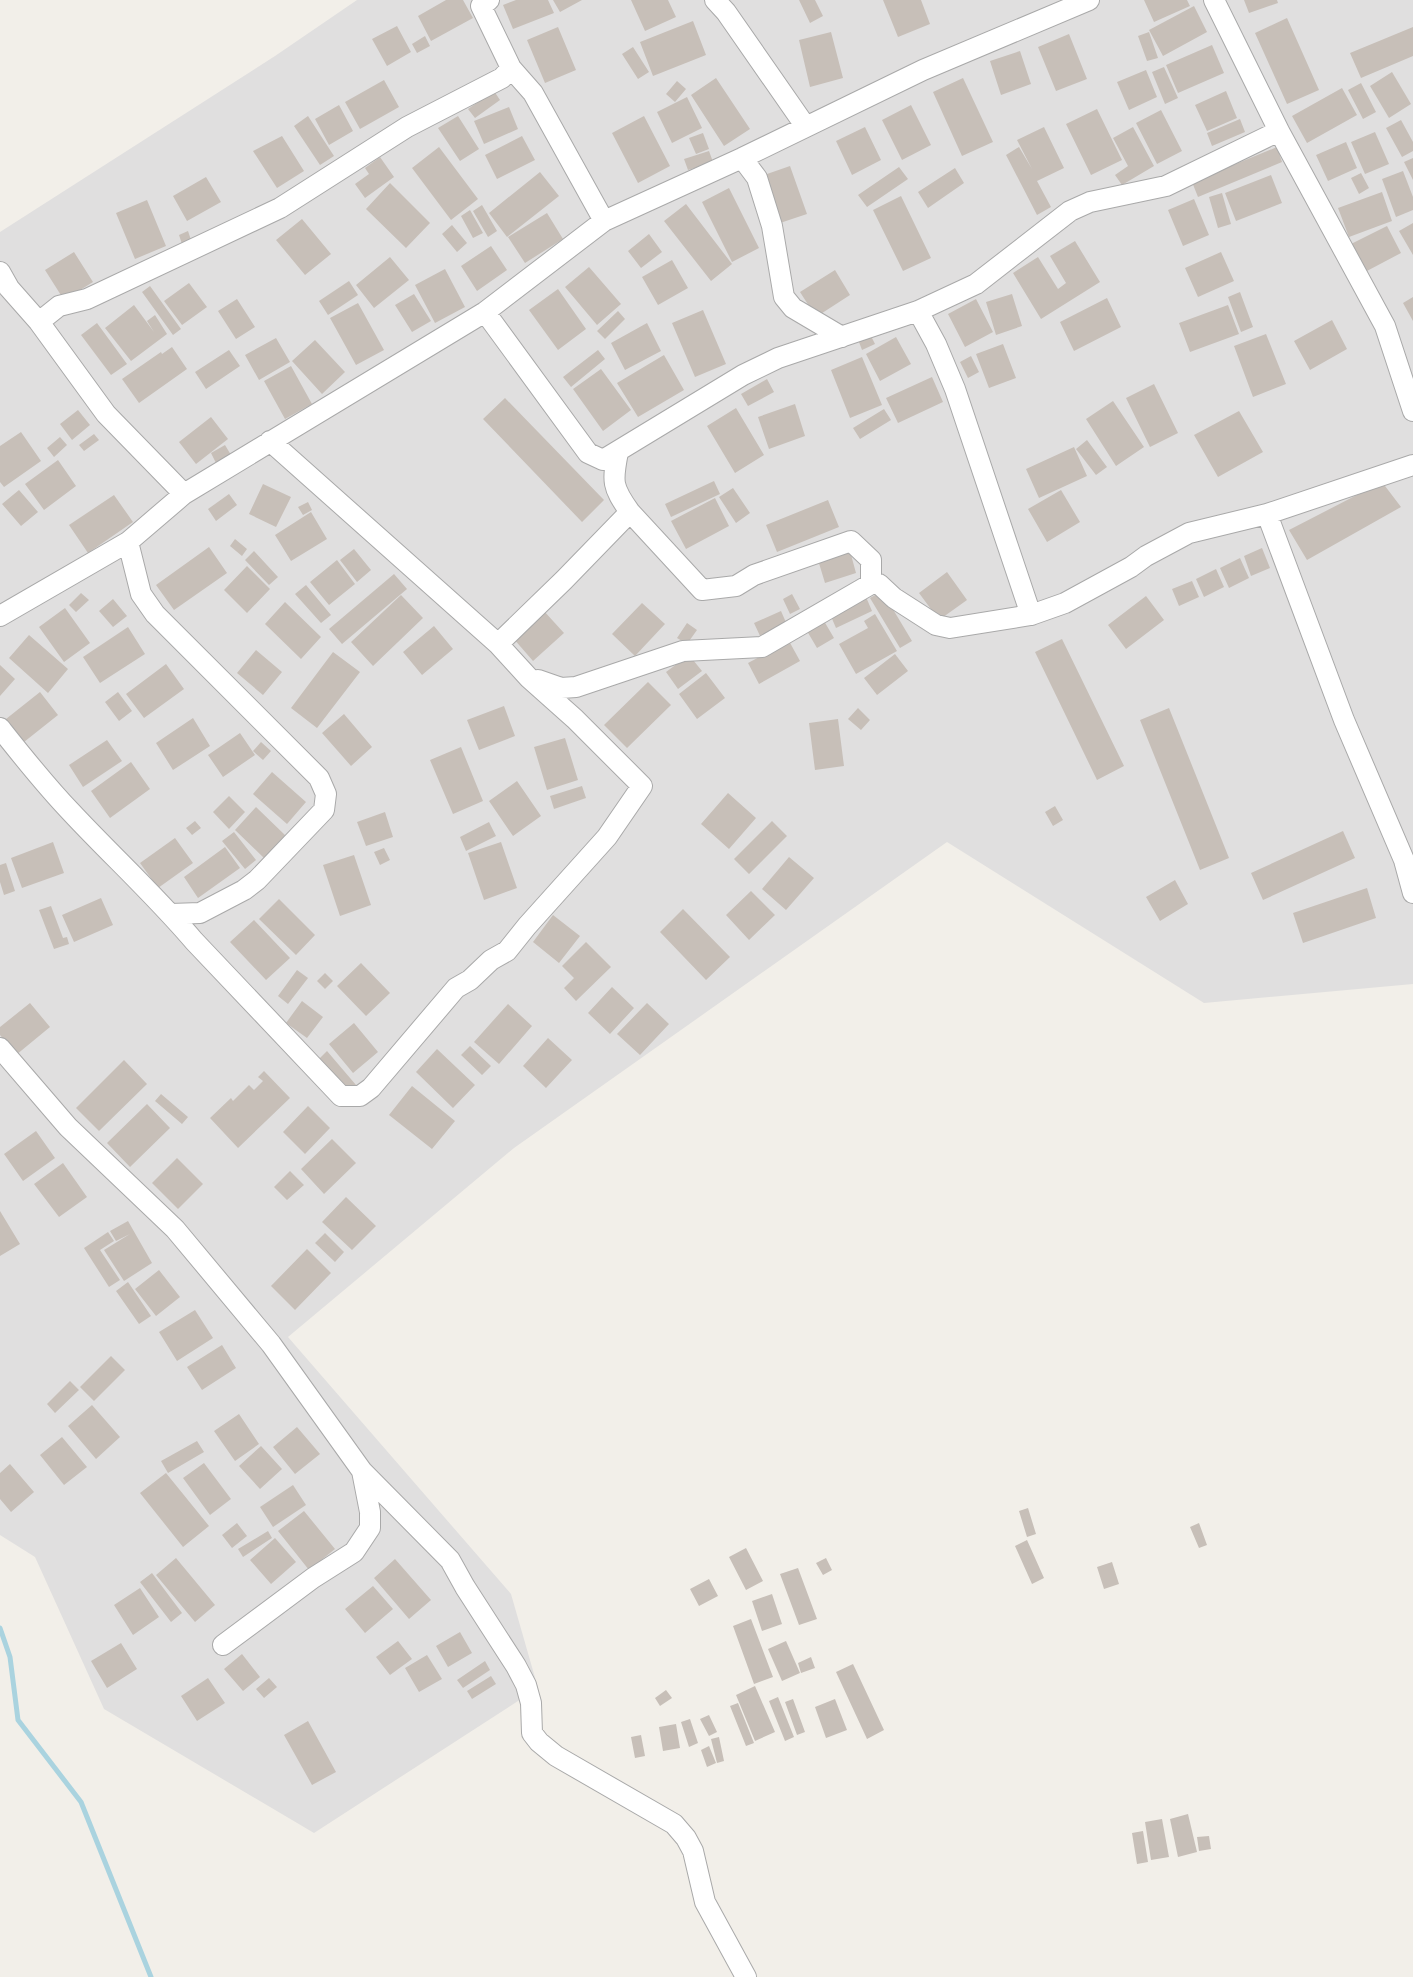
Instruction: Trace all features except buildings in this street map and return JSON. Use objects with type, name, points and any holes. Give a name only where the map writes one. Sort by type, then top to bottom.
[{"type":"street","points":[[715,0],[726,12],[806,127]]},
{"type":"street","points":[[0,616],[128,542],[184,494],[484,312],[604,220],[742,158],[922,70],[1089,0]]},
{"type":"street","points":[[1214,0],[1279,131],[1385,326],[1413,411]]},
{"type":"street","points":[[482,2],[511,68],[532,93],[604,220]]},
{"type":"street","points":[[39,322],[59,306],[87,298],[280,208],[407,127],[502,78],[511,68]]},
{"type":"street","points":[[484,312],[588,453],[603,460],[743,375],[778,358],[918,311],[976,284],[1070,211],[1090,202],[1166,186],[1279,131]]},
{"type":"street","points":[[742,158],[756,178],[772,226],[784,297],[793,308],[843,337]]},
{"type":"street","points":[[0,272],[9,288],[39,322],[106,414],[184,494]]},
{"type":"street","points":[[918,311],[956,389],[1031,615]]},
{"type":"street","points":[[0,728],[70,812],[171,914],[341,1096],[360,1096],[371,1088],[456,988],[470,981],[491,960],[507,951],[607,837],[642,786],[575,719],[529,678],[498,644],[270,441]]},
{"type":"street","points":[[618,452],[612,479],[619,496],[630,512],[702,590],[736,586],[754,575],[851,541],[871,560],[871,584]]},
{"type":"street","points":[[529,678],[561,688],[576,687],[683,651],[762,647],[871,584],[879,584],[894,598],[936,625],[950,628],[1031,615],[1065,603],[1189,533],[1267,514],[1413,465]]},
{"type":"street","points":[[498,644],[630,512]]},
{"type":"street","points":[[1267,514],[1344,720],[1404,860],[1413,893]]},
{"type":"street","points":[[128,542],[141,594],[155,614],[319,778],[326,794],[324,810],[257,880],[244,890],[200,913],[171,914]]},
{"type":"street","points":[[194,941],[200,913]]},
{"type":"street","points":[[0,1048],[68,1127],[175,1229],[271,1344],[362,1471],[450,1560],[526,1685],[531,1703],[532,1733],[539,1742],[556,1756],[674,1824],[686,1838],[693,1851],[705,1902],[746,1977]]},
{"type":"street","points":[[223,1644],[313,1578],[354,1552],[370,1528],[370,1512],[362,1471]]},
{"type":"shaded area","points":[[357,0],[1413,0],[1413,984],[1204,1003],[947,842],[514,1148],[288,1337],[511,1594],[538,1688],[314,1833],[104,1709],[35,1557],[0,1535],[0,232],[275,56]]},
{"type":"waterway","points":[[0,1628],[10,1657],[18,1720],[81,1802],[151,1977]]}]
